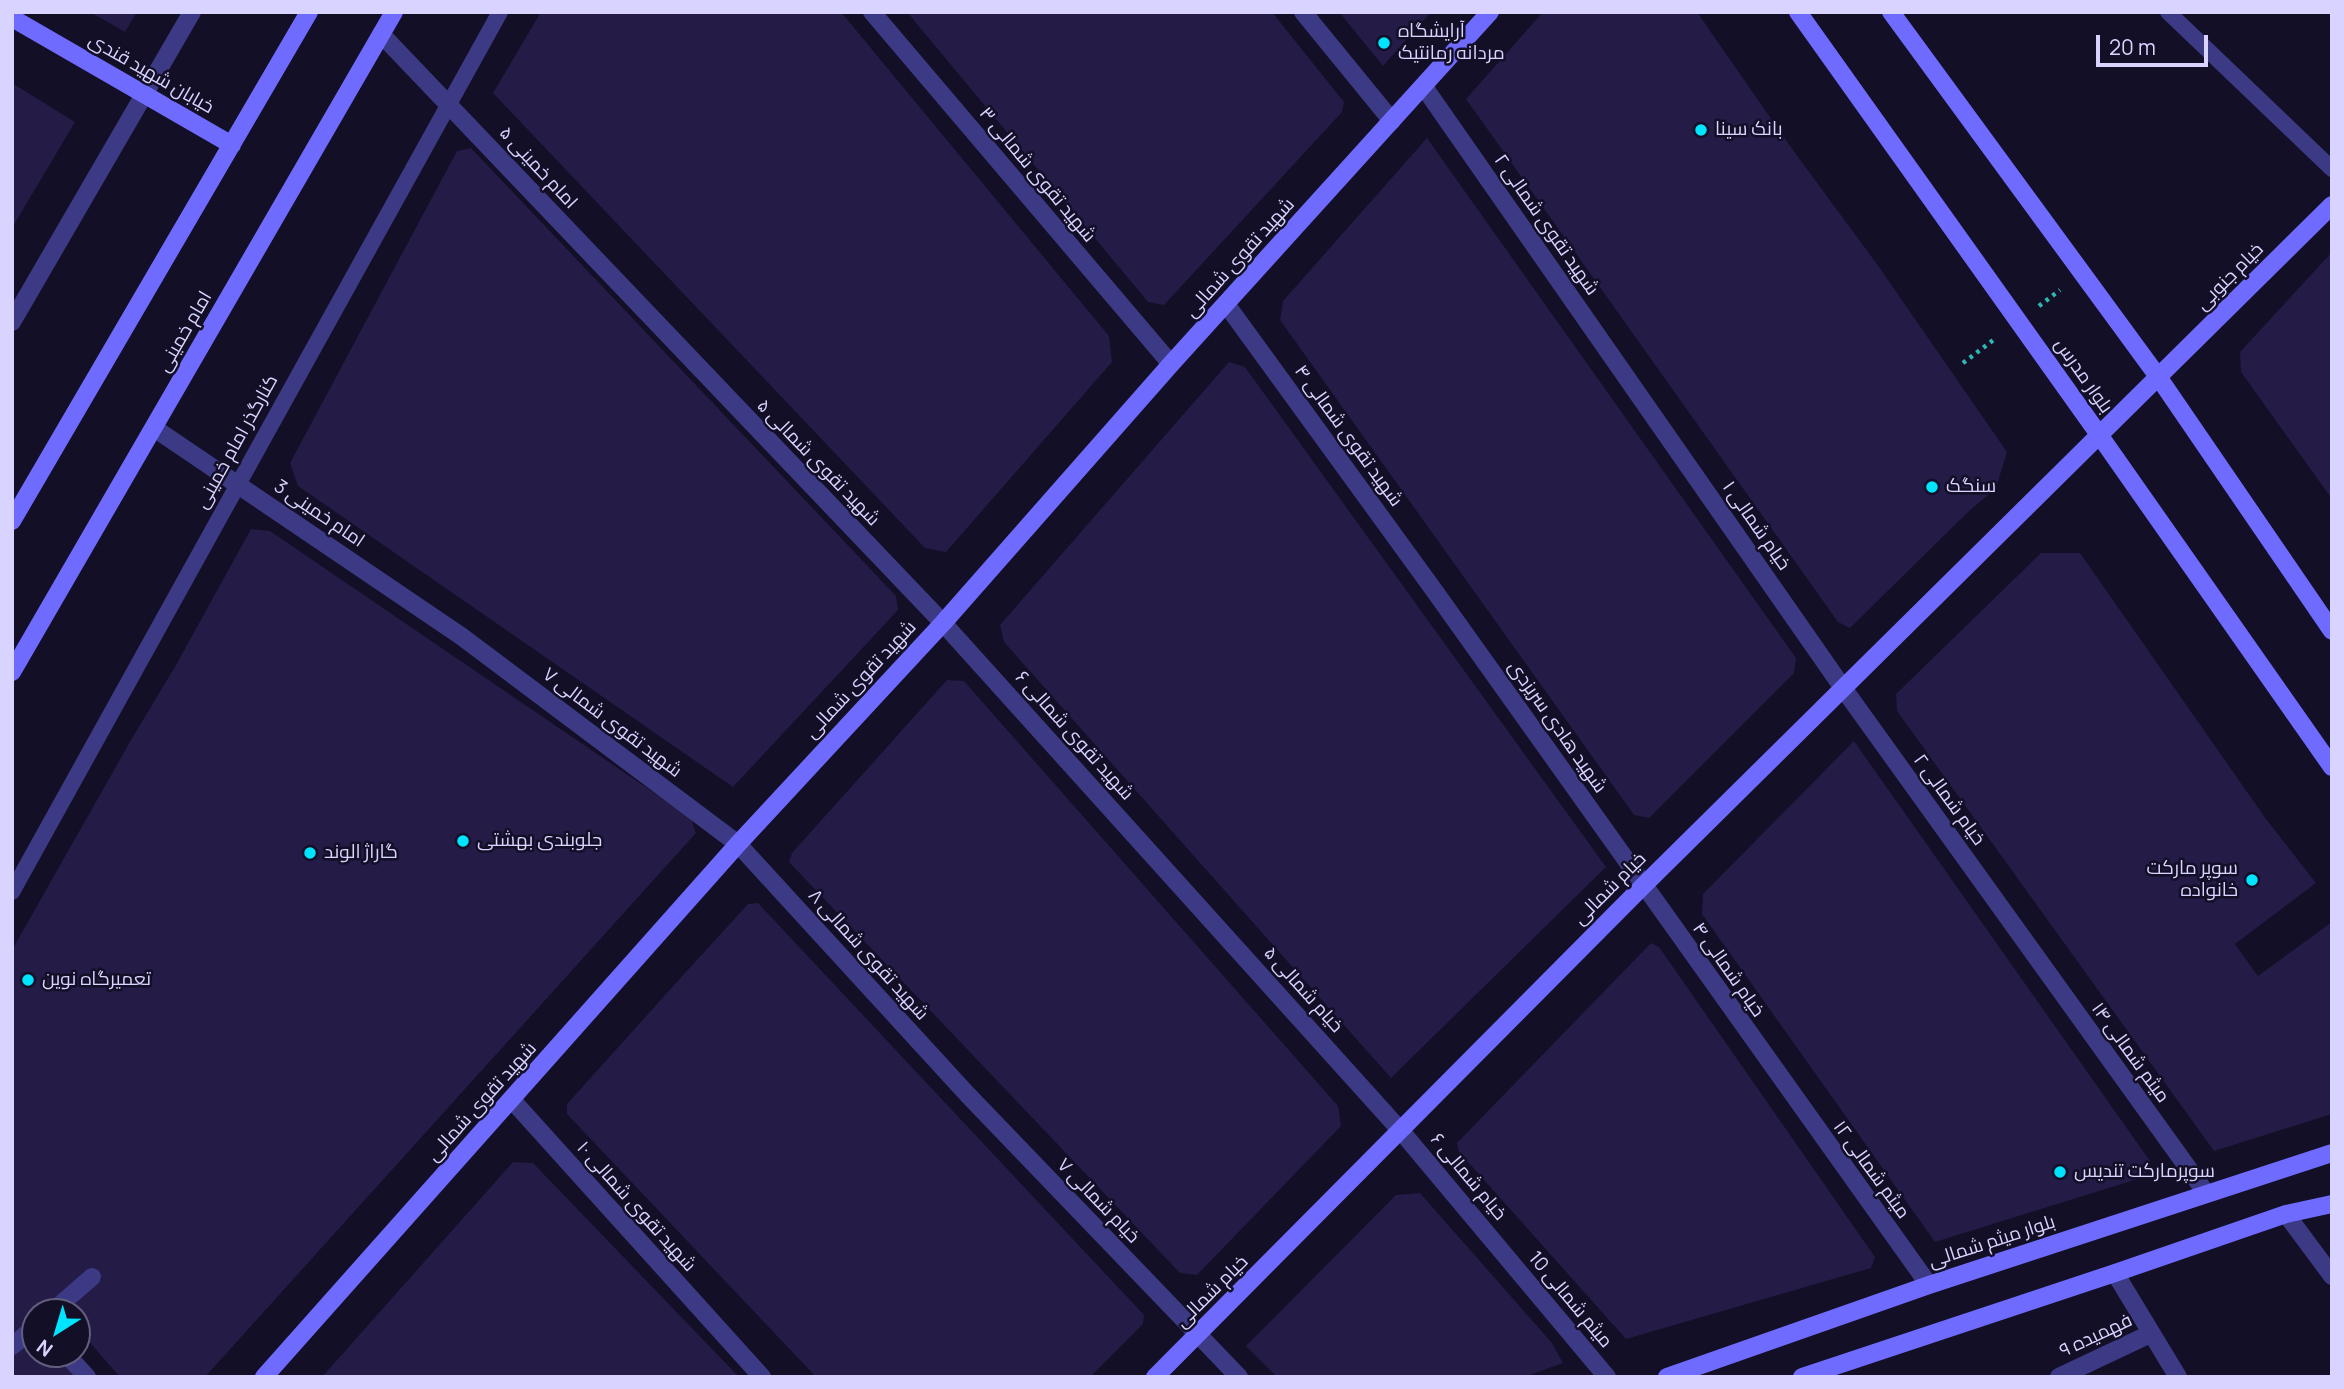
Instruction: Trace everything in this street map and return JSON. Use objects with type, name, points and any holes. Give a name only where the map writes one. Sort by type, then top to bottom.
[{"type":"main road","points":[[12,521],[309,12]]},
{"type":"main road","name":"امام خمینی","points":[[12,672],[394,12]]},
{"type":"main road","name":"شهید تقوی شمالی","points":[[264,1377],[738,844],[943,623],[1171,364],[1490,12]]},
{"type":"main road","name":"بلوار مدرس","points":[[1798,12],[2332,767]]},
{"type":"main road","points":[[1891,12],[2159,378],[2332,631]]},
{"type":"main road","name":"خیابان شهید قندی","points":[[12,18],[232,145]]},
{"type":"main road","name":"خیام جنوبی","points":[[2100,436],[2332,205]]},
{"type":"main road","name":"خیام شمالی","points":[[1155,1377],[1643,886],[2100,436]]},
{"type":"main road","name":"بلوار میثم شمالی","points":[[1667,1377],[1929,1285],[2332,1153]]},
{"type":"main road","points":[[1801,1377],[2286,1214],[2332,1204]]},
{"type":"street","points":[[12,322],[192,12]]},
{"type":"street","name":"شهید تقوی شمالی ۳","points":[[872,12],[1171,364]]},
{"type":"street","points":[[1303,12],[1392,121]]},
{"type":"street","name":"امام خمینی ۵","points":[[381,34],[664,332]]},
{"type":"street","name":"شهید تقوی شمالی ۲","points":[[1424,87],[1634,388]]},
{"type":"street","name":"شهید تقوی شمالی ۴","points":[[1226,304],[1436,593]]},
{"type":"street","name":"شهید تقوی شمالی ۵","points":[[664,332],[943,623]]},
{"type":"street","name":"خیام شمالی ۱","points":[[1634,388],[1843,688]]},
{"type":"street","name":"امام خمینی 3","points":[[154,428],[461,636]]},
{"type":"street","name":"شهید هادی سریزدی","points":[[1436,593],[1643,886]]},
{"type":"street","name":"شهید تقوی شمالی ۶","points":[[943,623],[1174,877]]},
{"type":"street","name":"شهید تقوی شمالی ۷","points":[[461,636],[738,844]]},
{"type":"street","name":"خیام شمالی ۲","points":[[1843,688],[2020,937]]},
{"type":"street","name":"شهید تقوی شمالی ۸","points":[[738,844],[967,1094]]},
{"type":"street","name":"خیام شمالی ۵","points":[[1174,877],[1401,1131]]},
{"type":"street","name":"خیام شمالی ۴","points":[[1643,886],[1780,1078]]},
{"type":"street","name":"میثم شمالی ۱۴","points":[[2020,937],[2206,1193]]},
{"type":"street","name":"میثم شمالی ۱۲","points":[[1780,1078],[1929,1285]]},
{"type":"street","name":"خیام شمالی ۷","points":[[967,1094],[1238,1377]]},
{"type":"street","name":"شهید تقوی شمالی ۱۰","points":[[512,1100],[762,1377]]},
{"type":"street","name":"خیام شمالی ۶","points":[[1401,1131],[1502,1251]]},
{"type":"street","points":[[2286,1214],[2332,1276]]},
{"type":"street","name":"میثم شمالی 10","points":[[1502,1251],[1607,1377]]},
{"type":"street","points":[[2115,1273],[2178,1377]]},
{"type":"street","points":[[68,1298],[92,1277]]},
{"type":"street","name":"فهمیده ۹","points":[[2059,1377],[2150,1334]]},
{"type":"lane","name":"کنارگذر امام خمینی","points":[[12,892],[500,12]]},
{"type":"lane","points":[[2168,12],[2332,169]]},
{"type":"building","points":[[90,12],[137,12],[125,32]]},
{"type":"building","points":[[541,12],[841,12],[1109,336],[1112,362],[946,552],[925,548],[493,93]]},
{"type":"building","points":[[907,12],[1272,12],[1344,102],[1342,112],[1164,305],[1148,302]]},
{"type":"building","name":"آرایشگاه مردانه رمانتیک","points":[[1339,12],[1431,12],[1383,66]]},
{"type":"building","points":[[1543,12],[1697,12],[2007,452],[1996,488],[1850,628],[1838,622],[1466,99]]},
{"type":"building","points":[[12,83],[75,122],[12,228]]},
{"type":"building","points":[[1427,138],[1796,658],[1794,673],[1649,818],[1634,815],[1280,320],[1283,301]]},
{"type":"building","points":[[471,148],[896,596],[898,610],[733,787],[298,486],[290,463],[457,151]]},
{"type":"building","points":[[2332,252],[2332,499],[2241,372],[2240,352]]},
{"type":"building","points":[[1229,362],[1245,367],[1606,867],[1391,1078],[1004,642],[1000,625]]},
{"type":"building","points":[[251,529],[270,531],[691,818],[696,833],[205,1377],[120,1377],[91,1344],[91,1298],[82,1298],[102,1279],[90,1268],[55,1298],[21,1298],[21,1327],[12,1335],[12,950]]},
{"type":"building","points":[[2041,553],[2080,553],[2266,819],[2316,883],[2235,944],[2258,976],[2332,922],[2332,1114],[2214,1151],[1897,711],[1896,694]]},
{"type":"building","points":[[947,680],[964,681],[1338,1106],[1341,1126],[1197,1275],[1180,1273],[789,862],[792,853]]},
{"type":"building","points":[[1854,741],[2150,1161],[2144,1177],[1935,1242],[1702,914],[1703,894]]},
{"type":"building","points":[[758,903],[1144,1315],[1143,1324],[1090,1377],[816,1377],[567,1114],[567,1104],[675,984],[748,904]]},
{"type":"building","points":[[1651,943],[1659,947],[1875,1257],[1871,1268],[1626,1339],[1459,1152],[1457,1143]]},
{"type":"building","points":[[513,1162],[533,1163],[739,1377],[322,1377]]},
{"type":"building","points":[[1420,1193],[1552,1343],[1563,1363],[1524,1377],[1277,1377],[1246,1346],[1396,1195]]},
{"type":"building","points":[[21,1347],[21,1368],[70,1368],[78,1377],[12,1377],[12,1354]]},
{"type":"place","name":"آرایشگاه مردانه رمانتیک","points":[[1384,43]]},
{"type":"place","name":"بانک سینا","points":[[1701,130]]},
{"type":"place","name":"سنگک","points":[[1932,487]]},
{"type":"place","name":"جلوبندی بهشتی","points":[[463,841]]},
{"type":"place","name":"گاراژ الوند","points":[[310,853]]},
{"type":"place","name":"سوپر مارکت خانواده","points":[[2252,880]]},
{"type":"place","name":"تعمیرگاه نوین","points":[[28,980]]},
{"type":"place","name":"سوپرمارکت تندیس","points":[[2060,1172]]}]
